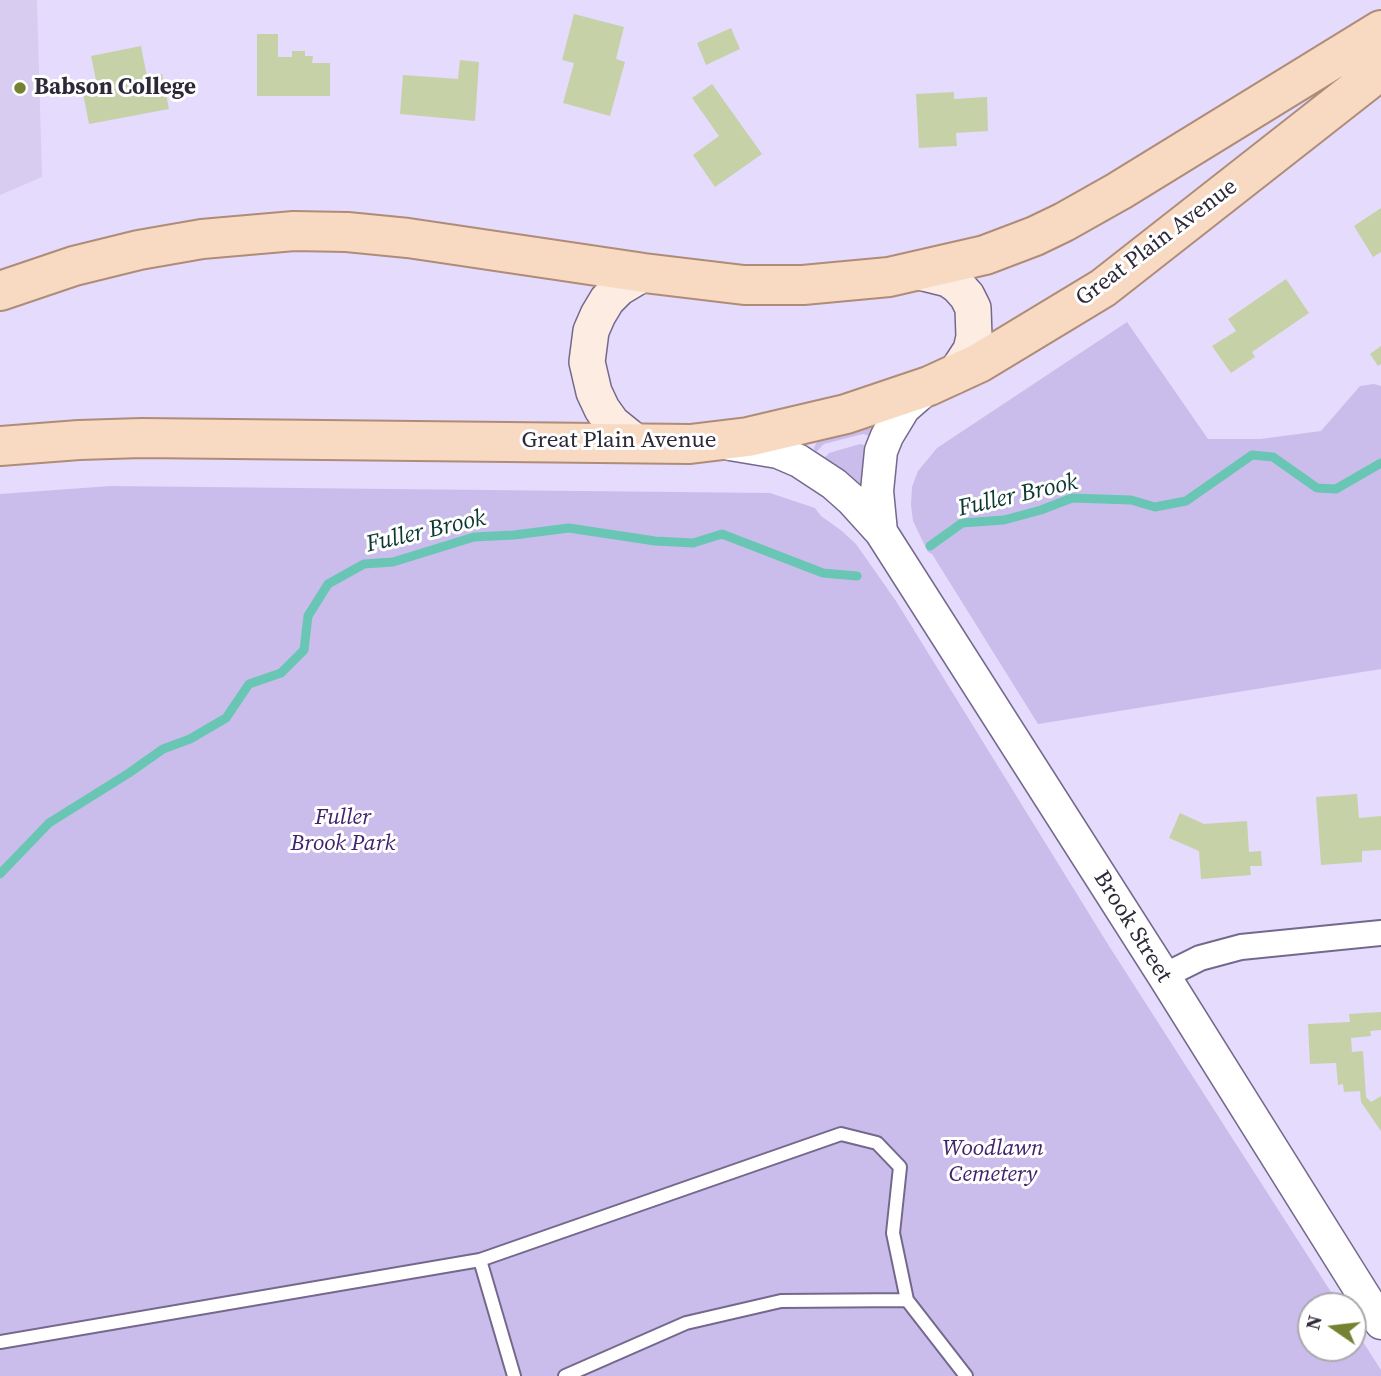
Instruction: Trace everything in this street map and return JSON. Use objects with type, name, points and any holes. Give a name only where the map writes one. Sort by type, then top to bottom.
[{"type":"main road","points":[[0,291],[74,266],[139,250],[213,238],[294,231],[408,237],[716,283],[771,286],[859,282],[920,272],[998,250],[1063,222],[1119,191],[1381,30]]},
{"type":"main road","name":"Great Plain Avenue","points":[[0,446],[50,441],[142,438],[715,443],[846,414],[941,381],[999,352],[1103,288],[1381,69]]},
{"type":"main road","points":[[920,272],[936,274],[958,286],[973,308],[974,337],[971,350],[941,381]]},
{"type":"main road","points":[[638,444],[612,422],[602,409],[594,392],[587,362],[597,315],[619,288],[644,273]]},
{"type":"street","name":"Brook Street","points":[[881,532],[877,491],[881,451],[904,408],[941,381]]},
{"type":"street","name":"Brook Street","points":[[715,443],[758,448],[799,461],[843,492],[881,532],[1381,1323]]},
{"type":"street","points":[[1164,976],[1200,958],[1241,947],[1381,933]]},
{"type":"lane","points":[[0,1342],[480,1260],[841,1134],[877,1143],[900,1167],[893,1233],[907,1300],[966,1376]]},
{"type":"lane","points":[[480,1260],[514,1376]]},
{"type":"lane","points":[[565,1376],[686,1323],[781,1301],[907,1300]]},
{"type":"shaded area","name":"Babson College","points":[[0,0],[37,0],[42,177],[0,195]]},
{"type":"green space","points":[[1127,322],[1208,439],[1260,439],[1321,431],[1360,386],[1381,386],[1381,669],[1038,724],[932,554],[928,552],[913,521],[912,487],[918,471],[937,448]]},
{"type":"green space","points":[[865,428],[872,429],[874,437],[863,434],[824,444],[816,452],[814,448],[817,441]]},
{"type":"green space","points":[[860,444],[871,447],[867,497],[823,459],[829,453]]},
{"type":"green space","name":"Fuller Brook Park","points":[[111,486],[770,493],[815,508],[856,544],[896,601],[1109,946],[1331,1292],[1297,1292],[1297,1362],[1367,1362],[1367,1348],[1381,1370],[1381,1376],[0,1376],[0,494]]},
{"type":"building","points":[[574,14],[624,27],[616,59],[625,62],[610,116],[563,103],[574,63],[562,60]]},
{"type":"building","points":[[731,28],[740,49],[706,65],[697,43]]},
{"type":"building","points":[[257,34],[278,34],[278,57],[292,57],[292,51],[305,51],[305,56],[313,56],[312,63],[330,63],[330,96],[257,96]]},
{"type":"building","points":[[141,46],[147,77],[162,74],[169,109],[89,124],[82,88],[91,87],[90,81],[96,80],[91,56]]},
{"type":"building","points":[[460,60],[479,62],[475,121],[400,114],[403,75],[458,79]]},
{"type":"building","points":[[712,84],[762,154],[715,187],[693,155],[719,136],[692,98]]},
{"type":"building","points":[[954,92],[954,99],[987,97],[988,131],[956,133],[957,146],[919,148],[916,94]]},
{"type":"building","points":[[1381,208],[1381,252],[1373,257],[1354,226]]},
{"type":"building","points":[[1286,279],[1309,313],[1252,352],[1255,357],[1231,373],[1212,346],[1236,331],[1228,319]]},
{"type":"building","points":[[1381,346],[1381,364],[1378,366],[1370,354]]},
{"type":"building","points":[[1357,794],[1359,818],[1381,816],[1381,850],[1362,851],[1362,862],[1321,865],[1316,797]]},
{"type":"building","points":[[1180,813],[1204,824],[1247,821],[1249,852],[1261,851],[1262,866],[1250,866],[1251,875],[1201,879],[1199,851],[1169,838]]},
{"type":"building","points":[[1381,1012],[1381,1030],[1370,1031],[1371,1036],[1351,1038],[1352,1052],[1363,1051],[1366,1097],[1371,1102],[1381,1096],[1381,1131],[1361,1102],[1360,1091],[1344,1092],[1343,1084],[1338,1085],[1336,1063],[1310,1064],[1308,1024],[1350,1022],[1349,1014]]},
{"type":"waterway","name":"Fuller Brook","points":[[930,546],[962,523],[1004,520],[1072,498],[1131,500],[1155,507],[1186,501],[1252,455],[1273,457],[1317,488],[1336,489],[1381,463]]},
{"type":"waterway","name":"Fuller Brook","points":[[0,874],[49,823],[163,749],[190,739],[226,718],[249,684],[281,673],[304,650],[308,616],[328,584],[364,564],[393,562],[474,537],[569,528],[655,541],[693,543],[722,534],[823,573],[857,576]]},
{"type":"place","name":"Babson College","points":[[20,88]]},
{"type":"park label","name":"Woodlawn Cemetery","points":[[993,1162]]}]
